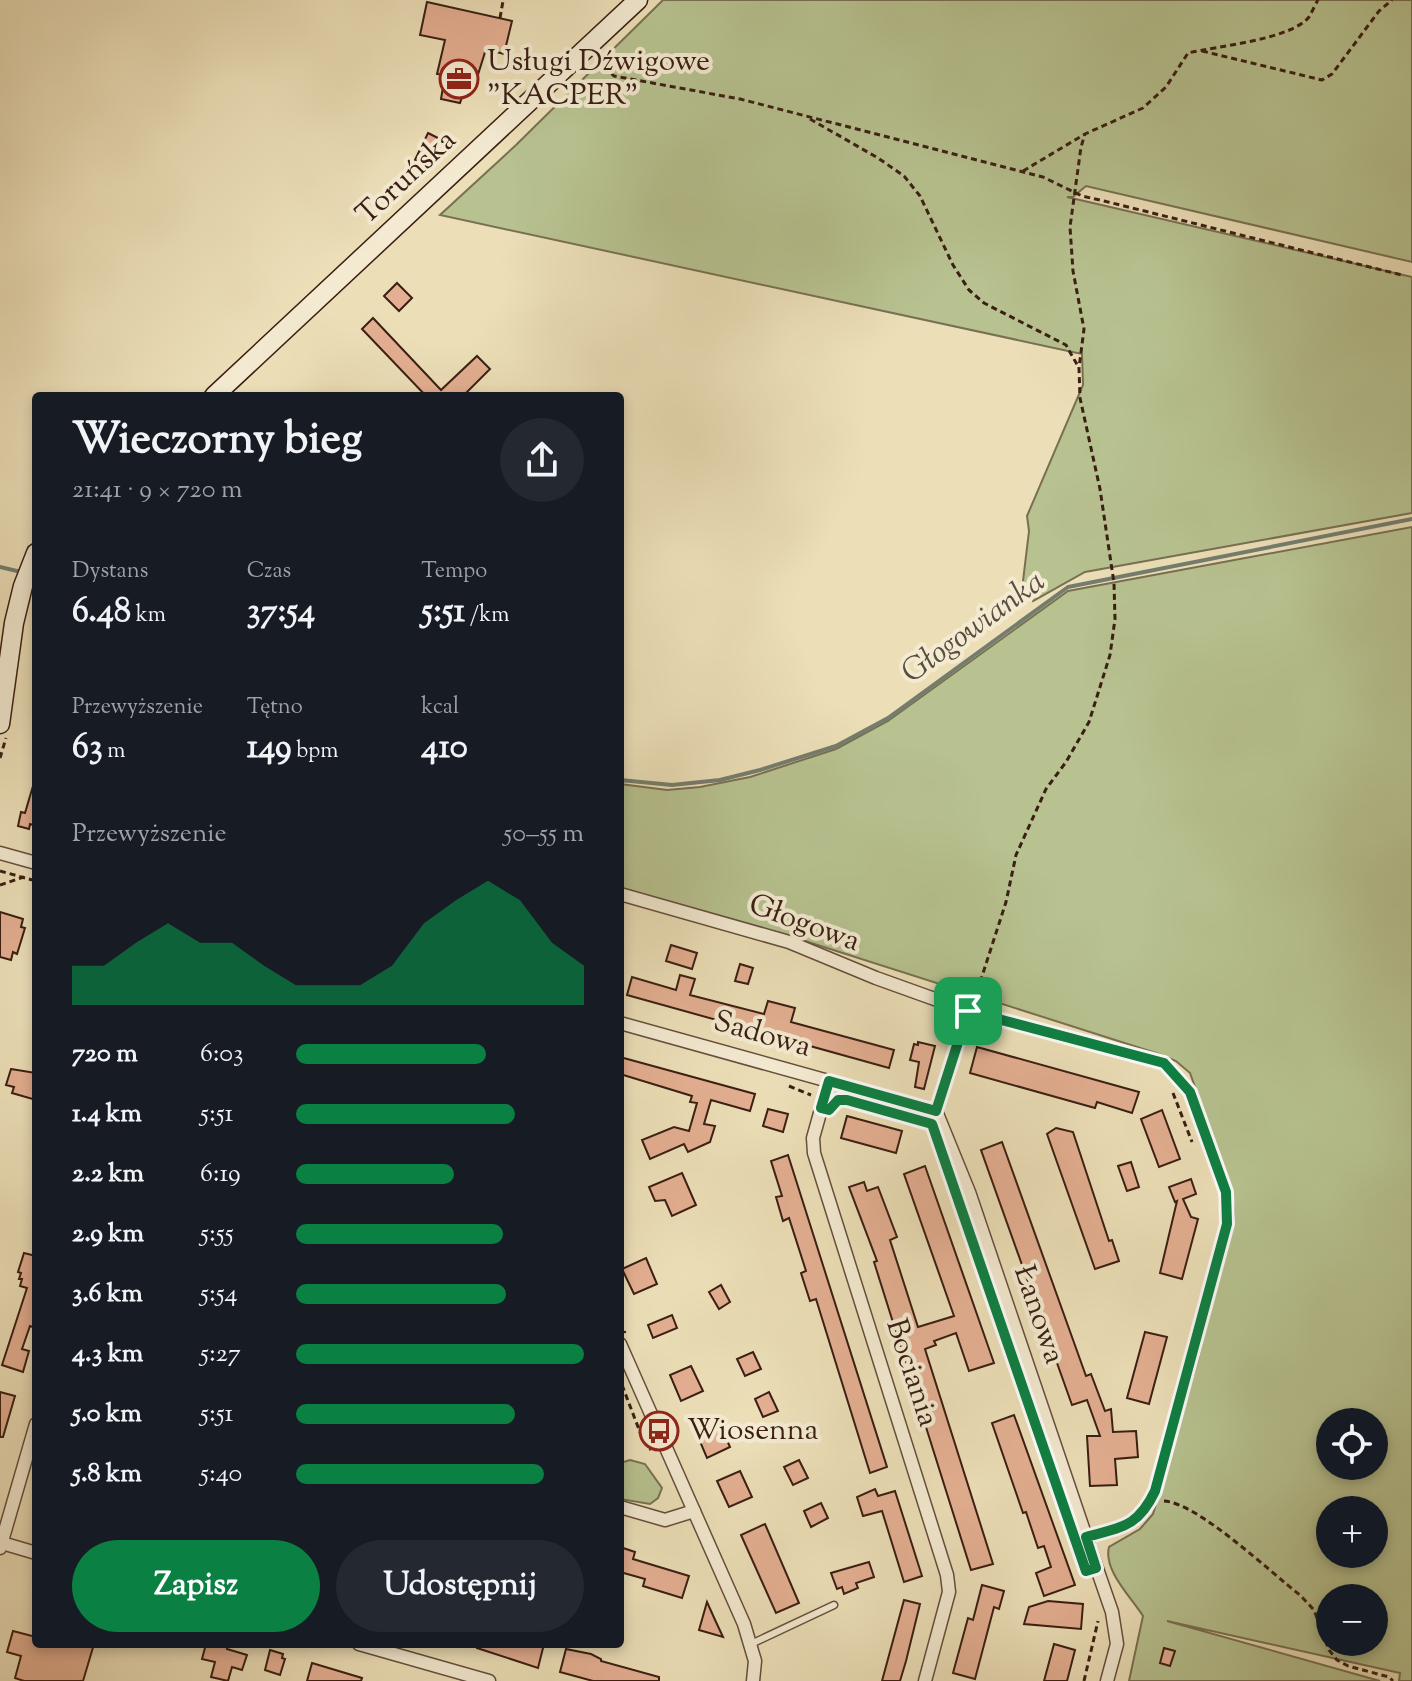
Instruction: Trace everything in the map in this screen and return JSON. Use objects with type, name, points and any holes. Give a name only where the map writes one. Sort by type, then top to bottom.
[{"type":"street","name":"Toruńska","points":[[218,392],[638,0]]},
{"type":"street","points":[[0,724],[8,656],[23,586],[32,562]]},
{"type":"street","points":[[0,853],[32,862]]},
{"type":"street","name":"Głogowa","points":[[624,895],[789,942],[968,1011],[1164,1063],[1190,1092],[1226,1192],[1227,1224],[1151,1500]]},
{"type":"street","points":[[936,1111],[968,1011]]},
{"type":"street","name":"Sadowa","points":[[624,1024],[936,1111]]},
{"type":"street","name":"Bociania","points":[[829,1081],[813,1138],[814,1153],[947,1575],[949,1592],[925,1681]]},
{"type":"street","name":"Łanowa","points":[[936,1111],[969,1192],[1112,1612],[1117,1644],[1107,1681]]},
{"type":"street","points":[[624,1353],[751,1644],[755,1661],[753,1681]]},
{"type":"street","points":[[32,1438],[1,1545],[32,1552]]},
{"type":"street","points":[[1086,1537],[1127,1525],[1146,1512],[1151,1500]]},
{"type":"street","points":[[624,1508],[665,1520],[694,1511]]},
{"type":"street","points":[[373,1648],[489,1681]]},
{"type":"street","points":[[415,1660],[419,1648]]},
{"type":"lane","points":[[751,1644],[834,1605]]},
{"type":"path","points":[[1022,172],[1085,134],[1143,108],[1166,87],[1188,53],[1286,31],[1308,18],[1318,0]]},
{"type":"path","points":[[1198,50],[1322,80],[1332,74],[1379,11],[1392,0]]},
{"type":"path","points":[[500,18],[503,1]]},
{"type":"path","points":[[586,49],[614,76],[740,99],[1043,177],[1093,199],[1402,275]]},
{"type":"path","points":[[806,116],[904,176],[920,196],[953,265],[969,290],[984,303],[1066,345],[1079,368]]},
{"type":"path","points":[[968,1011],[979,992],[1006,902],[1016,855],[1046,789],[1089,722],[1110,655],[1115,619],[1114,583],[1100,489],[1080,398],[1079,368],[1084,329],[1073,271],[1070,227],[1085,134]]},
{"type":"path","points":[[0,871],[32,880]]},
{"type":"path","points":[[0,885],[24,877]]},
{"type":"path","points":[[784,1084],[809,1093],[812,1105],[821,1108]]},
{"type":"path","points":[[1171,1089],[1197,1153]]},
{"type":"path","points":[[1151,1500],[1172,1501],[1199,1515],[1300,1595],[1314,1610],[1329,1650],[1337,1660],[1393,1681]]},
{"type":"path","points":[[1084,1681],[1099,1614]]},
{"type":"green space","points":[[663,0],[1412,0],[1412,262],[1086,186],[1073,197],[1067,197],[1412,277],[1412,513],[1085,572],[1033,601],[1023,581],[1029,531],[1027,516],[1083,385],[1082,354],[440,215]]},
{"type":"green space","points":[[1412,527],[1412,1681],[1399,1681],[1400,1673],[1324,1656],[1388,1656],[1388,1584],[1316,1584],[1316,1654],[1167,1621],[1380,1681],[1129,1681],[1143,1616],[1114,1574],[1108,1556],[1109,1547],[1140,1529],[1153,1514],[1197,1363],[1234,1214],[1232,1190],[1190,1073],[1176,1061],[1159,1054],[780,933],[624,892],[624,785],[667,790],[700,787],[750,777],[836,749],[888,721],[1068,591]]},
{"type":"green space","points":[[630,1460],[645,1464],[662,1488],[658,1498],[650,1504],[624,1500],[624,1462]]},
{"type":"building","points":[[427,2],[512,21],[504,54],[486,49],[476,81],[468,79],[460,103],[441,99],[445,75],[437,74],[445,40],[420,35]]},
{"type":"building","points":[[428,133],[438,138],[426,164],[415,160]]},
{"type":"building","points":[[397,283],[412,298],[399,311],[384,296]]},
{"type":"building","points":[[373,318],[441,390],[477,356],[490,369],[467,392],[422,392],[362,329]]},
{"type":"building","points":[[32,789],[32,825],[29,829],[18,826],[21,812],[25,813]]},
{"type":"building","points":[[0,912],[23,919],[21,927],[25,928],[17,954],[13,952],[11,960],[0,957]]},
{"type":"building","points":[[671,945],[697,953],[692,969],[666,961]]},
{"type":"building","points":[[740,964],[753,968],[748,984],[735,981]]},
{"type":"building","points":[[680,975],[695,979],[690,995],[764,1014],[768,1001],[795,1008],[791,1022],[894,1050],[889,1068],[627,995],[632,977],[676,990]]},
{"type":"building","points":[[918,1042],[935,1046],[924,1089],[915,1087],[919,1062],[910,1060],[914,1044],[918,1045]]},
{"type":"building","points":[[977,1047],[1139,1092],[1132,1113],[1097,1102],[1095,1108],[970,1073]]},
{"type":"building","points":[[624,1058],[755,1094],[750,1111],[711,1100],[704,1124],[715,1126],[710,1142],[688,1152],[684,1144],[650,1159],[642,1140],[674,1127],[689,1131],[697,1103],[690,1102],[692,1096],[624,1075]]},
{"type":"building","points":[[11,1069],[32,1072],[32,1099],[12,1093],[14,1087],[6,1085]]},
{"type":"building","points":[[768,1109],[788,1114],[783,1132],[763,1126]]},
{"type":"building","points":[[1162,1110],[1180,1159],[1159,1167],[1141,1119]]},
{"type":"building","points":[[847,1116],[902,1131],[896,1153],[841,1138]]},
{"type":"building","points":[[1056,1128],[1073,1132],[1109,1241],[1112,1240],[1119,1261],[1095,1269],[1047,1134]]},
{"type":"building","points":[[1002,1142],[1086,1376],[1091,1374],[1105,1411],[1111,1409],[1113,1432],[1136,1431],[1138,1457],[1115,1459],[1117,1485],[1090,1486],[1087,1436],[1100,1436],[1087,1400],[1072,1405],[981,1150]]},
{"type":"building","points":[[788,1155],[887,1467],[870,1473],[816,1299],[810,1301],[801,1273],[806,1271],[789,1218],[783,1221],[776,1197],[782,1196],[771,1161]]},
{"type":"building","points":[[1131,1162],[1139,1187],[1127,1191],[1118,1166]]},
{"type":"building","points":[[925,1166],[994,1363],[969,1371],[956,1333],[934,1341],[936,1345],[925,1349],[993,1564],[971,1570],[874,1262],[877,1261],[849,1187],[864,1182],[867,1191],[878,1187],[897,1237],[890,1240],[918,1327],[954,1316],[904,1174]]},
{"type":"building","points":[[682,1173],[696,1205],[672,1216],[665,1200],[655,1201],[649,1187]]},
{"type":"building","points":[[1191,1179],[1196,1194],[1183,1199],[1191,1217],[1198,1219],[1182,1279],[1160,1273],[1177,1201],[1169,1187]]},
{"type":"building","points":[[24,1253],[32,1255],[32,1327],[22,1349],[29,1351],[23,1372],[2,1365],[27,1288],[20,1286],[22,1279],[19,1279],[21,1273],[18,1272]]},
{"type":"building","points":[[646,1258],[657,1284],[634,1294],[624,1268]]},
{"type":"building","points":[[721,1285],[730,1302],[719,1309],[709,1292]]},
{"type":"building","points":[[672,1315],[677,1328],[653,1338],[648,1325]]},
{"type":"building","points":[[1145,1332],[1167,1337],[1149,1404],[1127,1398]]},
{"type":"building","points":[[753,1352],[761,1369],[745,1376],[737,1359]]},
{"type":"building","points":[[691,1366],[703,1391],[681,1401],[670,1375]]},
{"type":"building","points":[[0,1392],[15,1396],[3,1437],[0,1437]]},
{"type":"building","points":[[769,1392],[778,1411],[763,1417],[755,1399]]},
{"type":"building","points":[[1014,1415],[1075,1585],[1044,1596],[1036,1573],[1051,1567],[1044,1546],[1038,1548],[1026,1512],[1023,1513],[992,1423]]},
{"type":"building","points":[[719,1422],[730,1447],[707,1458],[696,1432]]},
{"type":"building","points":[[799,1460],[808,1478],[793,1485],[784,1467]]},
{"type":"building","points":[[740,1471],[752,1497],[729,1507],[717,1481]]},
{"type":"building","points":[[875,1489],[878,1496],[895,1491],[922,1576],[904,1582],[882,1511],[863,1516],[857,1497]]},
{"type":"building","points":[[821,1503],[828,1518],[811,1527],[804,1511]]},
{"type":"building","points":[[765,1524],[799,1603],[776,1613],[741,1535]]},
{"type":"building","points":[[624,1548],[635,1552],[633,1559],[689,1576],[682,1598],[643,1586],[645,1579],[624,1573]]},
{"type":"building","points":[[869,1562],[874,1577],[856,1583],[858,1588],[844,1594],[842,1587],[837,1589],[831,1573]]},
{"type":"building","points":[[982,1585],[1004,1591],[999,1609],[994,1607],[975,1679],[953,1673],[968,1618],[973,1620]]},
{"type":"building","points":[[904,1600],[920,1604],[906,1661],[900,1681],[882,1681]]},
{"type":"building","points":[[1048,1601],[1083,1604],[1081,1629],[1024,1624],[1029,1607]]},
{"type":"building","points":[[707,1602],[716,1622],[723,1637],[699,1630]]},
{"type":"building","points":[[13,1631],[32,1636],[32,1648],[93,1648],[83,1681],[24,1681],[15,1678],[21,1656],[7,1652]]},
{"type":"building","points":[[1054,1644],[1075,1650],[1067,1681],[1044,1681]]},
{"type":"building","points":[[205,1648],[227,1648],[247,1655],[242,1670],[232,1667],[228,1681],[211,1677],[215,1662],[202,1659]]},
{"type":"building","points":[[477,1648],[543,1648],[538,1668]]},
{"type":"building","points":[[1164,1648],[1175,1651],[1170,1666],[1160,1663]]},
{"type":"building","points":[[566,1649],[591,1654],[601,1661],[659,1677],[659,1681],[593,1681],[560,1672]]},
{"type":"building","points":[[270,1650],[283,1654],[282,1658],[285,1659],[280,1675],[265,1670]]},
{"type":"building","points":[[312,1663],[362,1678],[361,1681],[307,1681]]},
{"type":"waterway","name":"Głogowianka","points":[[624,780],[672,785],[720,780],[836,746],[888,718],[1068,587],[1412,519]]},
{"type":"waterway","name":"Głogowianka","points":[[0,567],[21,572]]},
{"type":"place","name":"Usługi Dźwigowe \"KACPER\"","points":[[459,79]]},
{"type":"place","name":"Wiosenna","points":[[659,1431]]},
{"type":"route","points":[[968,1011],[1164,1063],[1190,1092],[1226,1192],[1227,1224],[1155,1491],[1146,1512],[1127,1525],[1086,1537],[1096,1568],[1086,1571],[932,1124],[847,1100],[838,1100],[829,1110],[821,1108],[829,1081],[936,1111],[968,1011]]}]
